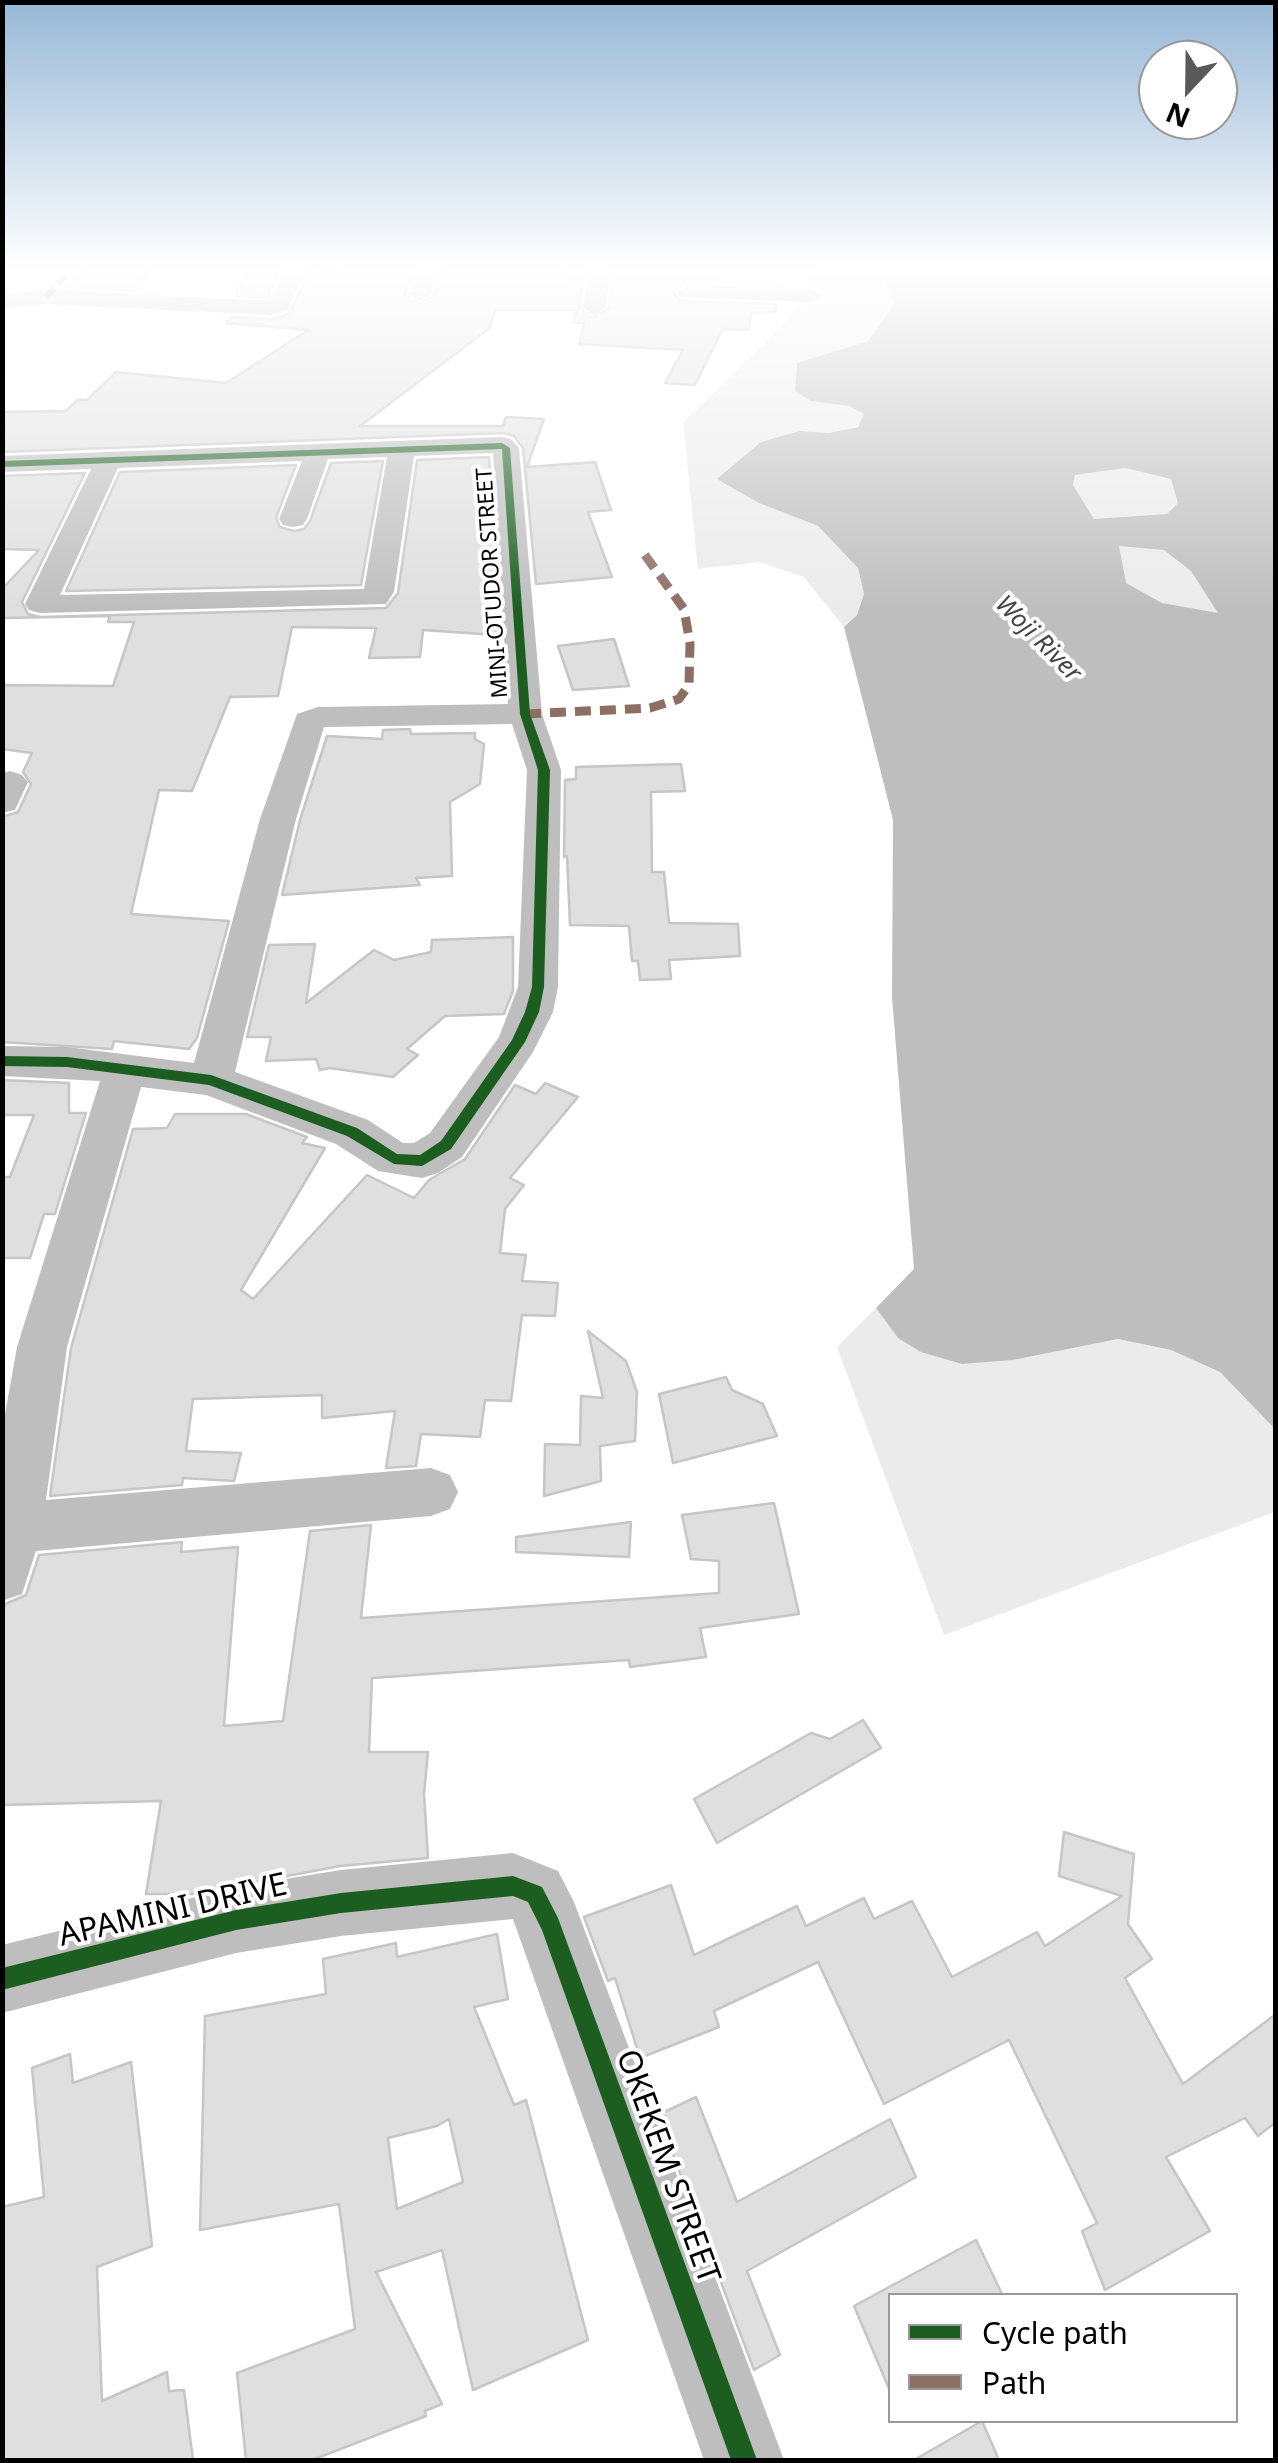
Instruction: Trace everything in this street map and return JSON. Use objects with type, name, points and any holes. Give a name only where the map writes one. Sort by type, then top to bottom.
[{"type":"street","name":"MINI-OTUDOR STREET","points":[[2,464],[492,444],[506,448],[525,714],[544,770],[538,987],[532,1012],[518,1042],[446,1144],[422,1161],[394,1160],[352,1132],[212,1080],[67,1062],[2,1061]]},
{"type":"street","points":[[109,459],[39,599],[46,605],[375,598],[402,448]]},
{"type":"street","points":[[293,519],[318,452]]},
{"type":"street","points":[[212,1080],[278,820],[308,722],[318,716],[525,714]]},
{"type":"street","points":[[124,1072],[22,1350],[8,1551],[431,1492]]},
{"type":"street","name":"APAMINI DRIVE","points":[[2,1980],[236,1920],[341,1903],[513,1886],[535,1894]]},
{"type":"street","name":"OKEKEM STREET","points":[[535,1894],[551,1925],[744,2460]]},
{"type":"shaded area","points":[[726,381],[796,381],[795,391],[811,401],[849,406],[864,414],[858,427],[829,433],[800,431],[759,503],[818,526],[858,568],[864,594],[857,615],[844,627],[804,577],[760,562],[698,569],[683,422]]},
{"type":"shaded area","points":[[1125,468],[1171,479],[1219,614],[1162,603],[1125,583],[1119,546],[1094,519],[1072,485],[1075,475]]},
{"type":"shaded area","points":[[876,1308],[898,1338],[962,1364],[1013,1360],[1118,1339],[1171,1350],[1220,1372],[1275,1429],[1275,1512],[944,1635],[837,1347]]},
{"type":"water","name":"Woji River","points":[[796,381],[1274,381],[1275,1429],[1220,1372],[1171,1350],[1118,1339],[1013,1360],[962,1364],[921,1352],[898,1338],[876,1308],[914,1269],[892,997],[893,820],[844,627],[857,615],[864,594],[858,568],[818,526],[759,503],[717,479],[761,442],[800,431],[829,433],[858,427],[864,414],[849,406],[811,401],[795,391]],"holes":[[[1125,468],[1171,479],[1178,503],[1167,514],[1094,519],[1073,485],[1075,475]],[[1119,546],[1164,550],[1191,571],[1218,613],[1162,603],[1126,583]]]},
{"type":"building","points":[[107,381],[420,381],[360,426],[503,426],[506,417],[544,419],[527,467],[595,462],[611,510],[588,512],[612,577],[536,584],[523,448],[514,436],[503,433],[2,452],[2,412],[66,411],[77,400],[87,400]]},
{"type":"building","points":[[666,381],[697,381],[695,385]]},
{"type":"building","points":[[489,457],[500,629],[496,635],[423,630],[420,657],[369,658],[376,628],[292,627],[278,696],[230,697],[192,791],[159,790],[131,914],[229,921],[197,1038],[189,1049],[114,1041],[112,1049],[2,1042],[2,817],[18,812],[31,784],[23,772],[32,753],[2,749],[2,685],[113,686],[134,622],[108,622],[110,616],[2,618],[2,589],[39,550],[2,549],[2,476],[85,473],[22,602],[28,614],[40,617],[386,608],[398,593],[417,460]]},
{"type":"building","points":[[383,461],[361,585],[66,591],[120,472],[296,465],[276,518],[280,527],[294,531],[304,529],[310,521],[331,463]]},
{"type":"building","points":[[614,639],[629,686],[573,690],[558,646]]},
{"type":"building","points":[[410,729],[411,734],[475,733],[475,739],[484,744],[480,784],[450,802],[452,876],[416,878],[420,885],[282,895],[300,820],[327,736],[382,739],[383,730]]},
{"type":"building","points":[[681,764],[685,791],[651,792],[652,872],[664,872],[669,923],[738,924],[740,956],[669,960],[671,979],[640,980],[638,961],[632,961],[629,926],[570,925],[567,856],[564,857],[565,780],[576,779],[576,767]]},
{"type":"building","points":[[513,937],[513,991],[504,1014],[445,1016],[407,1049],[418,1055],[393,1077],[320,1070],[316,1059],[266,1061],[271,1037],[247,1037],[269,945],[315,944],[306,1003],[374,950],[394,960],[431,952],[432,940]]},
{"type":"building","points":[[2,1080],[69,1083],[69,1113],[86,1113],[55,1214],[44,1214],[30,1258],[2,1258],[2,1177],[10,1177],[34,1115],[2,1115]]},
{"type":"building","points":[[545,1083],[578,1097],[510,1178],[524,1185],[505,1209],[500,1253],[526,1255],[522,1281],[558,1283],[555,1316],[522,1315],[511,1401],[485,1400],[480,1437],[421,1434],[416,1466],[386,1468],[395,1411],[322,1418],[322,1395],[193,1399],[186,1451],[241,1453],[234,1481],[183,1478],[182,1485],[50,1496],[71,1348],[133,1129],[167,1128],[175,1114],[246,1114],[307,1137],[302,1143],[325,1148],[241,1290],[253,1299],[367,1175],[414,1198],[429,1180],[465,1159],[515,1085],[536,1094]]},
{"type":"building","points":[[588,1331],[626,1361],[637,1392],[635,1441],[600,1446],[601,1481],[544,1496],[545,1444],[580,1445],[581,1396],[603,1398]]},
{"type":"building","points":[[726,1377],[732,1390],[763,1404],[777,1436],[673,1463],[659,1394]]},
{"type":"building","points":[[774,1503],[799,1614],[700,1628],[706,1657],[630,1667],[629,1660],[372,1678],[369,1752],[428,1752],[424,1794],[428,1858],[340,1866],[192,1894],[146,1894],[161,1801],[2,1805],[2,1616],[5,1604],[26,1595],[39,1555],[182,1542],[181,1552],[238,1547],[224,1726],[283,1721],[310,1531],[371,1525],[361,1618],[719,1593],[719,1561],[691,1559],[682,1515]]},
{"type":"building","points":[[631,1522],[629,1557],[516,1552],[516,1537]]},
{"type":"building","points":[[863,1720],[881,1748],[717,1843],[694,1799],[811,1733],[830,1739]]},
{"type":"building","points":[[1064,1832],[1134,1854],[1128,1924],[1152,1959],[1125,1978],[1183,2084],[1276,2014],[1276,2122],[1258,2136],[1245,2118],[1166,2157],[1210,2231],[1105,2290],[1082,2231],[1097,2223],[1009,2040],[884,2104],[818,1962],[714,2011],[719,2027],[640,2058],[615,1978],[608,1981],[584,1917],[671,1885],[694,1955],[797,1906],[806,1926],[864,1898],[874,1919],[912,1901],[952,1977],[1037,1932],[1045,1946],[1122,1896],[1059,1876]]},
{"type":"building","points":[[497,1934],[508,1999],[474,2007],[514,2105],[526,2100],[588,2340],[473,2390],[442,2250],[376,2272],[442,2404],[425,2411],[426,2416],[312,2460],[246,2460],[237,2373],[355,2329],[339,2204],[200,2230],[205,2016],[326,1994],[323,1959],[396,1943],[397,1957]],"holes":[[[449,2119],[463,2182],[397,2209],[388,2138],[437,2126]]]},
{"type":"building","points":[[70,2054],[73,2083],[131,2062],[152,2246],[97,2267],[102,2401],[167,2372],[169,2391],[184,2390],[193,2460],[2,2460],[2,2207],[44,2197],[32,2068]]},
{"type":"building","points":[[696,2097],[737,2202],[890,2119],[916,2177],[747,2271],[780,2355],[754,2370],[658,2115]]},
{"type":"building","points":[[976,2240],[1002,2293],[888,2293],[888,2386],[854,2306]]},
{"type":"building","points":[[983,2423],[999,2460],[914,2460]]},
{"type":"marked path","points":[[525,714],[650,708],[679,699],[689,685],[690,644],[684,609],[642,551]]},
{"type":"cycle path","points":[[2,464],[502,445],[506,448],[525,714],[544,770],[538,987],[532,1012],[518,1042],[446,1145],[422,1161],[394,1159],[352,1132],[211,1080],[67,1062],[2,1061]]},
{"type":"cycle path","points":[[2,1979],[236,1920],[341,1903],[513,1886],[535,1894],[551,1925],[744,2460]]}]
